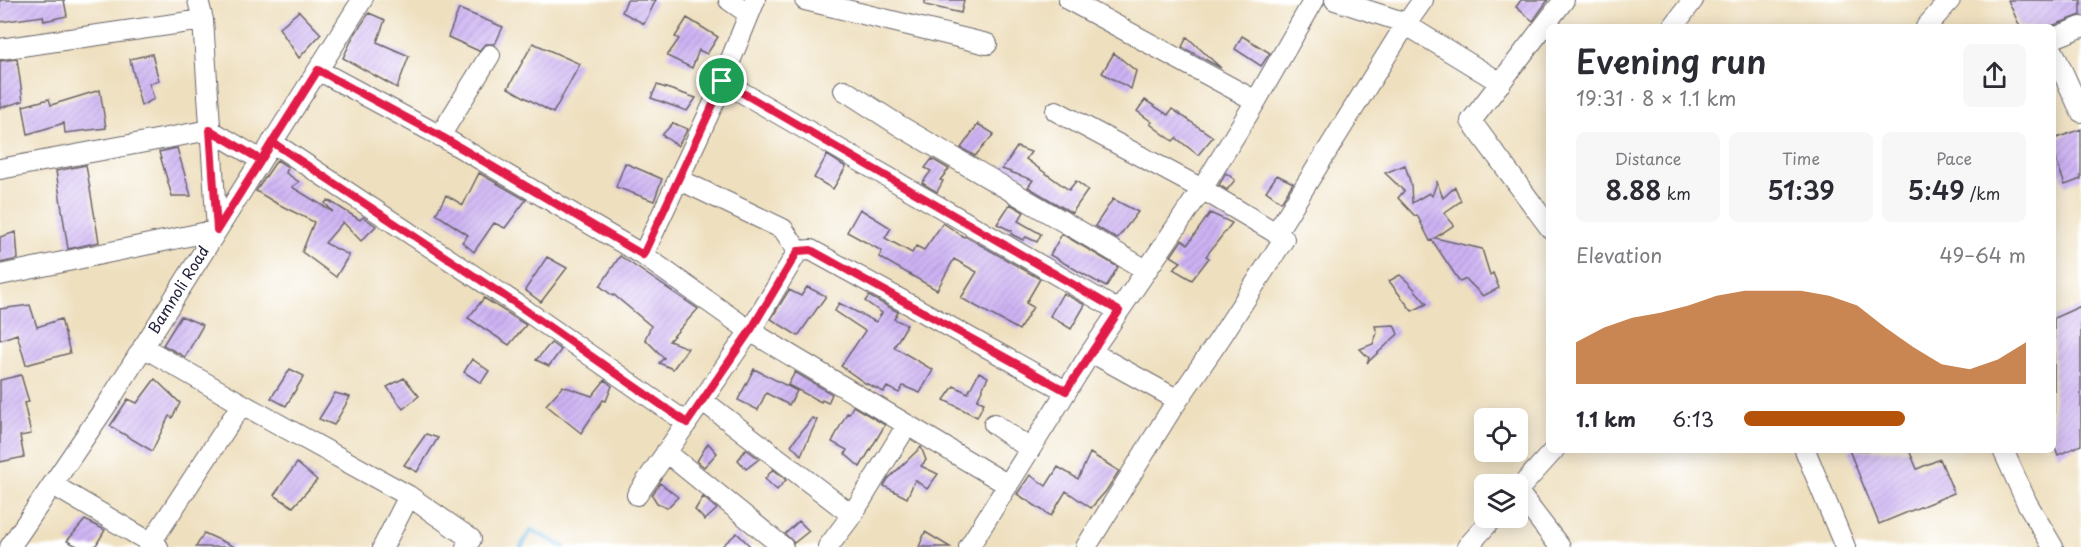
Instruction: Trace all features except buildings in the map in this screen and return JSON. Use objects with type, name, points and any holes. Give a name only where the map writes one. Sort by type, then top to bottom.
[{"type":"street","points":[[0,275],[217,230],[203,20],[198,0]]},
{"type":"street","name":"Bamnoli Road","points":[[10,547],[143,347],[362,0]]},
{"type":"street","points":[[643,255],[717,96],[752,7],[729,0]]},
{"type":"street","points":[[805,0],[987,44]]},
{"type":"street","points":[[1069,0],[1256,101]]},
{"type":"street","points":[[969,547],[1091,352],[1202,189],[1314,0]]},
{"type":"street","points":[[1338,0],[1406,24],[1501,82]]},
{"type":"street","points":[[1276,233],[1423,0]]},
{"type":"street","points":[[1546,223],[1471,122],[1564,0]]},
{"type":"street","points":[[1675,24],[1693,0]]},
{"type":"street","points":[[1929,24],[1950,0]]},
{"type":"street","points":[[0,49],[203,20]]},
{"type":"street","points":[[2056,37],[2081,27]]},
{"type":"street","points":[[440,136],[490,55]]},
{"type":"street","points":[[2056,57],[2081,112]]},
{"type":"street","points":[[318,70],[440,136],[643,255],[750,331],[1008,485]]},
{"type":"street","points":[[722,81],[1119,311]]},
{"type":"street","points":[[844,90],[910,132],[1146,270]]},
{"type":"street","points":[[1056,111],[1202,189],[1284,239],[1178,400],[1086,547]]},
{"type":"street","points":[[0,169],[210,130],[261,160]]},
{"type":"street","points":[[272,142],[518,305],[687,423]]},
{"type":"street","points":[[678,179],[783,229],[798,251]]},
{"type":"street","points":[[798,251],[811,250],[1066,391]]},
{"type":"street","points":[[637,495],[750,331],[798,251]]},
{"type":"street","points":[[143,347],[409,496],[471,539],[466,547]]},
{"type":"street","points":[[1091,352],[1178,400]]},
{"type":"street","points":[[702,400],[852,515]]},
{"type":"street","points":[[53,484],[152,546],[242,404]]},
{"type":"street","points":[[994,424],[1030,449]]},
{"type":"street","points":[[828,547],[852,515],[907,425]]},
{"type":"street","points":[[666,452],[783,547]]},
{"type":"street","points":[[1528,480],[1551,453]]},
{"type":"street","points":[[1806,453],[1845,547]]},
{"type":"street","points":[[2004,453],[2027,502],[2053,547]]},
{"type":"street","points":[[383,547],[409,496]]},
{"type":"street","points":[[1528,504],[1560,547]]},
{"type":"street","points":[[1467,547],[1484,528]]},
{"type":"waterway","points":[[521,547],[531,530],[564,547]]},
{"type":"route","points":[[722,81],[643,255],[444,138],[318,70],[272,142],[217,230],[210,130],[261,160],[272,142],[518,305],[687,423],[752,328],[798,251],[811,250],[1066,391],[1119,311],[722,81]]}]
